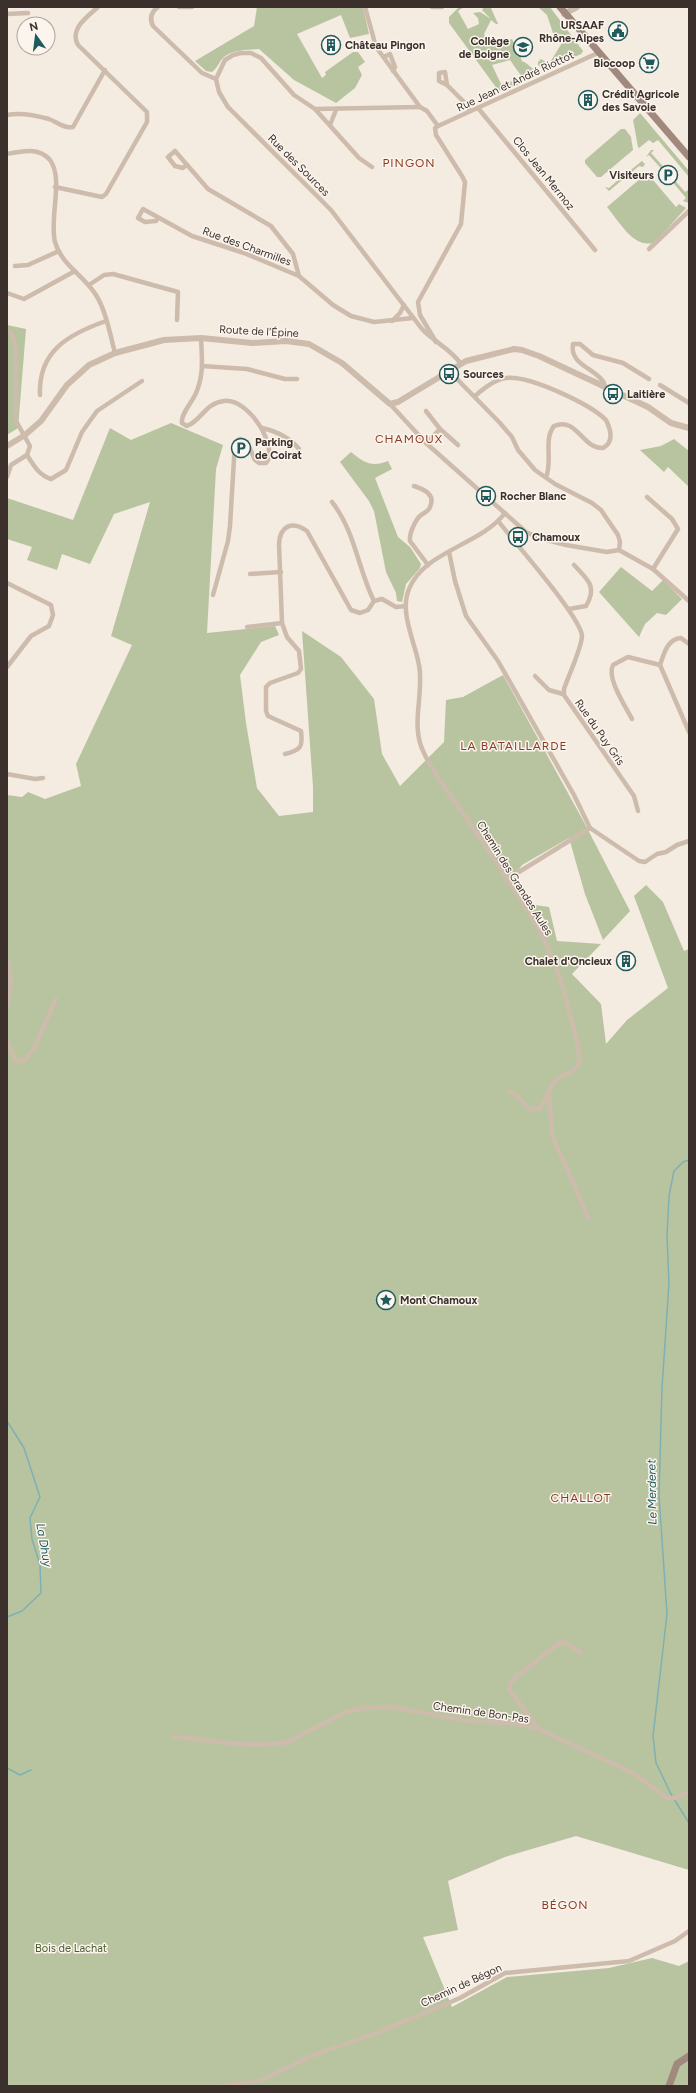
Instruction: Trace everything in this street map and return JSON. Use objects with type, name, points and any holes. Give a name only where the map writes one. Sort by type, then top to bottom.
[{"type":"main road","points":[[560,7],[564,14],[600,52],[689,157]]},
{"type":"main road","points":[[669,2086],[677,2064],[689,2056]]},
{"type":"street","points":[[55,187],[102,197],[106,194],[147,122],[146,112],[78,45],[75,39],[75,32],[80,25],[98,7]]},
{"type":"street","points":[[158,7],[152,14],[153,26],[202,72],[216,79],[225,60],[233,55],[251,53],[261,58],[294,95],[315,109],[359,158],[372,167]]},
{"type":"street","points":[[179,7],[192,7]]},
{"type":"street","points":[[365,7],[374,41],[384,57],[390,54],[395,67],[393,71],[420,107],[427,112],[438,126],[435,128],[436,135],[462,176],[465,189],[461,224],[418,302],[420,315],[436,343]]},
{"type":"street","points":[[432,7],[442,7]]},
{"type":"street","points":[[564,14],[577,7]]},
{"type":"street","points":[[7,14],[28,13]]},
{"type":"street","name":"Rue Jean et André Riottot","points":[[438,126],[600,52]]},
{"type":"street","points":[[7,115],[23,114],[49,119],[68,128],[73,127],[105,70]]},
{"type":"street","name":"Rue des Sources","points":[[216,79],[220,92],[233,112],[322,199],[404,305],[412,318],[436,343],[452,353],[460,364]]},
{"type":"street","points":[[447,85],[468,106],[470,111]]},
{"type":"street","points":[[315,109],[336,110],[420,107]]},
{"type":"street","name":"Clos Jean Mermoz","points":[[478,108],[595,250]]},
{"type":"street","points":[[330,125],[336,110]]},
{"type":"street","points":[[7,154],[29,150],[46,156],[54,169],[55,187],[53,226],[56,243],[59,251],[97,296],[115,353]]},
{"type":"street","points":[[186,165],[208,189],[271,226],[293,254],[299,276]]},
{"type":"street","points":[[649,249],[689,211]]},
{"type":"street","name":"Rue des Charmilles","points":[[158,218],[192,236],[244,253],[299,276],[333,305],[351,316],[374,322],[412,318]]},
{"type":"street","points":[[15,266],[28,265],[59,251]]},
{"type":"street","points":[[7,293],[24,299],[75,271]]},
{"type":"street","points":[[89,285],[104,275],[113,274],[178,292],[177,320]]},
{"type":"street","points":[[391,321],[400,313],[404,305]]},
{"type":"street","points":[[40,395],[39,380],[41,372],[52,354],[73,334],[86,327],[106,321]]},
{"type":"street","points":[[7,331],[12,334],[16,342],[16,421],[30,446],[27,455],[11,465],[7,477]]},
{"type":"street","points":[[202,338],[203,376],[197,391],[183,416],[182,420],[184,425],[191,425],[209,406],[225,401],[241,404],[253,415],[262,428],[270,458],[266,463],[257,462],[246,440],[238,440],[235,445],[230,526],[213,595]]},
{"type":"street","name":"Route de l'Épine","points":[[7,446],[25,435],[48,413],[72,380],[89,365],[115,353],[164,340],[202,338],[252,343],[286,341],[309,344],[342,363],[390,404]]},
{"type":"street","points":[[603,387],[604,383],[601,378],[584,367],[578,361],[573,349],[573,344],[580,344],[593,355],[627,366],[650,378]]},
{"type":"street","points":[[689,428],[671,423],[648,407],[572,371],[522,350],[494,354],[460,364],[398,402],[390,404],[426,442],[521,528],[539,538],[597,550],[618,550],[653,569],[689,601]]},
{"type":"street","points":[[627,366],[632,363]]},
{"type":"street","points":[[202,366],[247,369],[285,379],[297,379]]},
{"type":"street","points":[[452,369],[458,379],[512,437],[518,450],[534,470],[546,476],[555,484],[592,503],[601,510],[618,535],[620,542],[618,550]]},
{"type":"street","points":[[475,396],[489,385],[505,378],[526,379],[588,408],[606,420],[610,437],[609,442],[603,448],[594,447],[570,425],[563,424],[554,426],[549,435],[548,467],[546,476]]},
{"type":"street","points":[[27,455],[38,471],[51,479],[66,470],[82,432],[96,411],[142,381]]},
{"type":"street","points":[[660,385],[689,403]]},
{"type":"street","points":[[426,411],[440,429],[458,445]]},
{"type":"street","points":[[262,428],[273,430],[295,443],[299,449]]},
{"type":"street","points":[[426,442],[440,429]]},
{"type":"street","points":[[414,486],[425,489],[429,493],[431,502],[429,510],[418,518],[410,537],[410,541],[428,565]]},
{"type":"street","points":[[647,497],[672,519],[678,529],[653,569]]},
{"type":"street","points":[[332,502],[340,512],[360,558],[367,586],[374,601]]},
{"type":"street","points":[[285,754],[297,751],[301,748],[301,731],[268,716],[266,711],[266,687],[270,683],[298,673],[301,669],[299,651],[287,636],[282,623],[279,534],[286,527],[300,526],[307,531],[351,610],[360,613],[368,610],[374,601],[382,599],[396,607],[406,606],[409,588],[428,565],[499,522],[505,513]]},
{"type":"street","name":"Rue du Puy Gris","points":[[499,522],[518,548],[569,609],[579,628],[582,637],[563,694],[634,796],[638,811]]},
{"type":"street","points":[[518,548],[526,550]]},
{"type":"street","points":[[449,552],[455,581],[466,616],[498,661],[574,795],[590,828],[639,861],[645,862],[656,854],[666,852],[677,845],[689,841]]},
{"type":"street","points":[[569,609],[586,606],[592,588],[589,581],[574,564]]},
{"type":"street","points":[[250,574],[281,572]]},
{"type":"street","points":[[7,583],[51,606],[53,615],[49,626],[31,636],[7,667]]},
{"type":"street","name":"Chemin des Grandes Aules","points":[[406,606],[408,622],[419,665],[421,685],[419,723],[421,745],[438,775],[538,928],[564,990],[576,1037],[579,1062],[576,1068],[556,1080],[549,1090],[545,1103],[539,1109],[529,1110],[516,1095],[510,1092]]},
{"type":"street","points":[[247,627],[282,623]]},
{"type":"street","points":[[689,644],[681,638],[674,639],[668,645],[660,665],[689,732]]},
{"type":"street","points":[[632,719],[614,685],[611,669],[616,662],[628,657],[660,665]]},
{"type":"street","points":[[535,676],[550,690],[563,694]]},
{"type":"street","points":[[7,774],[36,779],[44,778]]},
{"type":"street","points":[[506,880],[590,828]]},
{"type":"street","points":[[7,960],[11,980],[7,1006]]},
{"type":"street","points":[[7,1041],[15,1060],[24,1061],[34,1048],[56,999]]},
{"type":"street","points":[[549,1090],[552,1135],[589,1219]]},
{"type":"street","points":[[536,1728],[533,1721],[509,1689],[509,1686],[518,1675],[561,1642],[565,1642],[581,1653]]},
{"type":"street","name":"Chemin de Bon-Pas","points":[[174,1737],[261,1745],[286,1742],[346,1712],[378,1707],[470,1721],[512,1723],[536,1728],[633,1773],[644,1780],[660,1794],[673,1798],[689,1792]]},
{"type":"street","name":"Chemin de Bégon","points":[[222,2086],[259,2081],[314,2055],[379,2032],[460,1998],[505,1973],[630,1961],[675,1941],[689,1931]]},
{"type":"green space","points":[[257,7],[363,7],[369,34],[350,38],[341,15],[297,34],[322,78],[326,75],[325,72],[353,52],[358,52],[365,62],[358,67],[362,75],[355,88],[336,103],[294,80],[259,49],[241,50],[228,54],[212,72],[206,71],[195,61],[254,26]]},
{"type":"green space","points":[[459,7],[464,7],[458,11],[468,29],[479,24],[478,18],[473,13],[480,12],[491,19],[482,10],[484,7],[494,7],[491,8],[498,24],[491,20],[484,34],[488,41],[500,46],[504,37],[506,41],[512,39],[522,61],[539,74],[524,80],[510,60],[492,65],[501,84],[509,81],[519,84],[502,91],[498,90],[449,23],[449,17]]},
{"type":"green space","points":[[538,7],[550,7],[583,51],[581,54],[544,71],[538,65],[538,62],[541,59],[549,64],[565,38],[553,33],[547,15]]},
{"type":"green space","points":[[640,113],[689,171],[689,177],[658,140],[653,143],[649,140],[639,148],[638,147],[633,120]]},
{"type":"green space","points":[[621,129],[625,129],[631,137],[633,150],[601,177],[597,177],[585,163],[585,160]]},
{"type":"green space","points":[[651,150],[654,150],[651,153],[668,172],[671,172],[664,177],[666,174],[649,155],[646,157]]},
{"type":"green space","points":[[642,161],[645,164],[643,167],[639,166],[609,191],[605,187],[609,188],[625,174],[623,172],[627,173]]},
{"type":"green space","points":[[647,173],[676,207],[679,204],[686,208],[655,242],[648,244],[641,242],[628,233],[607,207]]},
{"type":"green space","points":[[672,177],[685,192],[688,190],[689,203],[683,201],[686,198],[670,179]]},
{"type":"green space","points":[[7,325],[26,329],[18,428],[7,435]]},
{"type":"green space","name":"Bois de Lachat","points":[[171,423],[223,445],[216,469],[207,633],[275,626],[279,635],[261,642],[240,675],[246,723],[257,788],[279,816],[313,812],[313,787],[302,631],[341,657],[374,699],[382,754],[400,786],[444,742],[446,700],[463,697],[503,675],[585,824],[630,911],[603,940],[585,894],[569,838],[522,865],[513,878],[535,905],[549,907],[557,941],[601,944],[572,974],[601,1004],[606,1044],[627,1020],[668,988],[634,896],[646,885],[663,902],[684,951],[689,949],[689,1870],[576,1836],[505,1857],[448,1881],[458,1930],[423,1937],[452,2007],[507,1977],[609,1968],[652,1958],[679,1966],[689,1961],[689,2086],[7,2086],[7,795],[22,797],[28,792],[45,799],[81,786],[76,764],[132,645],[111,636],[150,502],[114,514],[90,564],[62,554],[57,570],[27,560],[32,547],[7,539],[7,498],[73,520],[110,428],[131,440]]},
{"type":"green space","points":[[674,439],[689,451],[689,487],[668,467],[664,472],[640,450],[661,446]]},
{"type":"green space","points":[[351,452],[360,459],[372,464],[388,461],[392,469],[375,478],[398,537],[410,547],[421,564],[420,568],[406,584],[402,602],[397,601],[396,593],[386,572],[374,511],[369,501],[340,462]]},
{"type":"green space","points":[[621,567],[652,591],[663,580],[682,599],[666,615],[657,613],[645,624],[639,637],[599,592]]},
{"type":"waterway","name":"Le Merderet","points":[[689,1160],[683,1162],[674,1171],[669,1196],[667,1236],[669,1283],[662,1388],[659,1495],[667,1614],[653,1736],[656,1763],[671,1794],[689,1823]]},
{"type":"waterway","name":"La Dhuy","points":[[7,1421],[24,1448],[40,1497],[30,1518],[32,1539],[40,1565],[41,1593],[22,1611],[7,1617]]},
{"type":"waterway","points":[[7,1768],[20,1775],[31,1770]]},
{"type":"place","name":"URSAAF Rhône-Alpes","points":[[618,31]]},
{"type":"place","name":"Château Pingon","points":[[331,45]]},
{"type":"place","name":"Collège de Boigne","points":[[523,47]]},
{"type":"place","name":"Biocoop","points":[[649,63]]},
{"type":"place","name":"Crédit Agricole des Savoie","points":[[588,100]]},
{"type":"place","name":"Visiteurs","points":[[668,175]]},
{"type":"place","name":"Sources","points":[[449,374]]},
{"type":"place","name":"Laitière","points":[[613,394]]},
{"type":"place","name":"Parking de Coirat","points":[[241,448]]},
{"type":"place","name":"Rocher Blanc","points":[[486,496]]},
{"type":"place","name":"Chamoux","points":[[518,537]]},
{"type":"place","name":"Chalet d'Oncieux","points":[[626,961]]},
{"type":"place","name":"Mont Chamoux","points":[[386,1300]]},
{"type":"district","name":"PINGON","points":[[409,163]]},
{"type":"district","name":"CHAMOUX","points":[[409,439]]},
{"type":"district","name":"LA BATAILLARDE","points":[[514,746]]},
{"type":"district","name":"CHALLOT","points":[[581,1498]]},
{"type":"district","name":"BÉGON","points":[[565,1905]]}]
